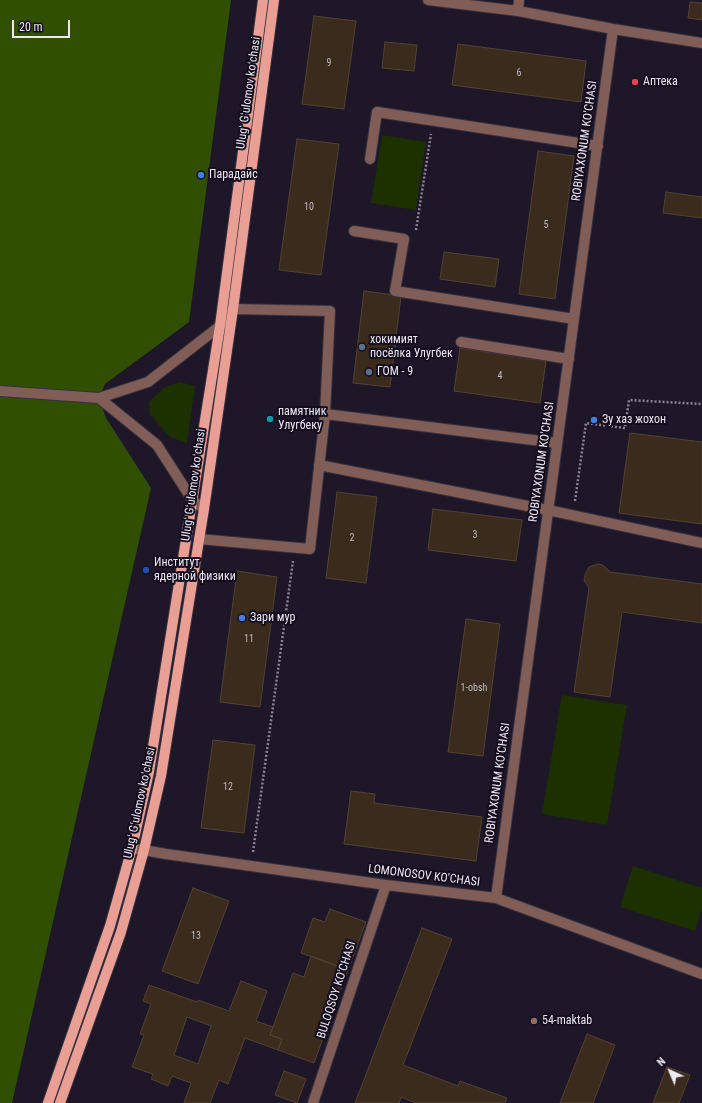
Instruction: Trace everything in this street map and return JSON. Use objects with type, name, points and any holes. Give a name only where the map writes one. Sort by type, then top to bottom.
[{"type":"main road","name":"Ulugʻ Gʻulomov koʻchasi","points":[[48,1103],[110,926],[132,848],[149,772],[220,326],[263,0]]},
{"type":"main road","name":"Ulugʻ Gʻulomov koʻchasi","points":[[60,1103],[121,932],[144,850],[160,776],[204,509],[233,309],[274,0]]},
{"type":"street","points":[[428,0],[518,11],[614,29],[702,43]]},
{"type":"street","points":[[518,11],[519,0]]},
{"type":"street","name":"ROBIYAXONUM KO'CHASI","points":[[496,898],[614,29]]},
{"type":"street","points":[[370,159],[377,112],[598,146]]},
{"type":"street","points":[[354,231],[404,239],[396,291],[574,319]]},
{"type":"street","points":[[0,391],[99,398],[148,382],[220,326],[233,309],[330,311],[326,414],[310,549],[199,539]]},
{"type":"street","points":[[460,342],[569,358]]},
{"type":"street","points":[[99,398],[157,445],[193,501],[204,509]]},
{"type":"street","points":[[326,414],[558,442]]},
{"type":"street","points":[[319,465],[548,510],[702,543]]},
{"type":"street","name":"LOMONOSOV KO'CHASI","points":[[132,848],[386,885],[496,898],[702,974]]},
{"type":"street","name":"BULOQSOY KO'CHASI","points":[[313,1103],[386,885]]},
{"type":"path","points":[[415,238],[433,120]]},
{"type":"path","points":[[572,515],[586,423],[625,428],[629,400],[702,404]]},
{"type":"path","points":[[251,866],[295,548]]},
{"type":"green space","points":[[0,0],[231,0],[189,322],[105,384],[99,398],[106,418],[151,488],[12,1103],[0,1103]]},
{"type":"green space","points":[[382,135],[426,142],[416,210],[371,203]]},
{"type":"green space","points":[[180,382],[195,386],[187,443],[170,437],[150,415],[149,402],[165,387]]},
{"type":"green space","points":[[562,695],[627,705],[607,825],[542,814]]},
{"type":"green space","points":[[633,866],[702,888],[702,908],[695,931],[620,907]]},
{"type":"building","points":[[690,2],[702,3],[702,20],[688,18]]},
{"type":"building","points":[[314,16],[356,21],[344,109],[302,104]]},
{"type":"building","points":[[385,42],[417,45],[414,71],[382,68]]},
{"type":"building","points":[[458,44],[586,61],[581,102],[452,85]]},
{"type":"building","points":[[297,139],[339,144],[321,275],[279,270]]},
{"type":"building","points":[[538,151],[574,156],[555,299],[519,294]]},
{"type":"building","points":[[666,192],[702,197],[702,218],[663,213]]},
{"type":"building","points":[[444,252],[499,259],[495,287],[440,279]]},
{"type":"building","points":[[364,291],[401,296],[390,387],[353,383]]},
{"type":"building","points":[[460,348],[546,361],[540,403],[454,391]]},
{"type":"building","points":[[630,433],[702,442],[702,524],[619,513]]},
{"type":"building","points":[[337,492],[377,497],[366,583],[326,578]]},
{"type":"building","points":[[433,509],[522,520],[516,561],[428,550]]},
{"type":"building","points":[[598,564],[603,565],[610,572],[702,584],[702,623],[622,612],[610,697],[574,692],[589,588],[584,580],[589,567]]},
{"type":"building","points":[[237,571],[277,577],[260,707],[220,702]]},
{"type":"building","points":[[466,619],[500,624],[483,756],[448,752]]},
{"type":"building","points":[[213,740],[255,745],[244,833],[201,828]]},
{"type":"building","points":[[351,791],[375,794],[374,803],[482,817],[476,861],[344,844]]},
{"type":"building","points":[[193,888],[229,901],[198,984],[162,971]]},
{"type":"building","points":[[330,909],[366,922],[348,970],[301,953],[313,918],[325,922]]},
{"type":"building","points":[[422,928],[452,939],[403,1065],[458,1086],[460,1081],[507,1098],[505,1103],[416,1103],[401,1097],[399,1103],[355,1103]]},
{"type":"building","points":[[311,956],[348,970],[314,1063],[278,1050],[282,1039],[270,1035],[293,973],[304,977]]},
{"type":"building","points":[[241,981],[267,991],[256,1021],[273,1027],[270,1035],[282,1039],[278,1050],[245,1038],[228,1084],[219,1080],[210,1103],[184,1103],[191,1083],[172,1076],[168,1086],[151,1079],[153,1074],[132,1067],[144,1035],[140,1034],[151,1004],[143,1001],[149,985],[197,1002],[198,1000],[229,1011]],"holes":[[[187,1017],[211,1026],[198,1064],[174,1055]]]},
{"type":"building","points":[[587,1034],[615,1045],[593,1103],[560,1103]]},
{"type":"building","points":[[667,1067],[690,1075],[679,1103],[653,1103]]},
{"type":"building","points":[[284,1071],[306,1079],[297,1103],[275,1095]]},
{"type":"place","name":"Аптека","points":[[635,82]]},
{"type":"place","name":"Парадайс","points":[[201,175]]},
{"type":"place","name":"хокимият посёлка Улугбек","points":[[362,347]]},
{"type":"place","name":"ГОМ - 9","points":[[369,372]]},
{"type":"place","name":"памятник Улугбеку","points":[[270,419]]},
{"type":"place","name":"Зу хаз жохон","points":[[594,420]]},
{"type":"place","name":"Институт ядерной физики","points":[[146,570]]},
{"type":"place","name":"Зари мур","points":[[242,618]]},
{"type":"place","name":"54-maktab","points":[[534,1021]]}]
